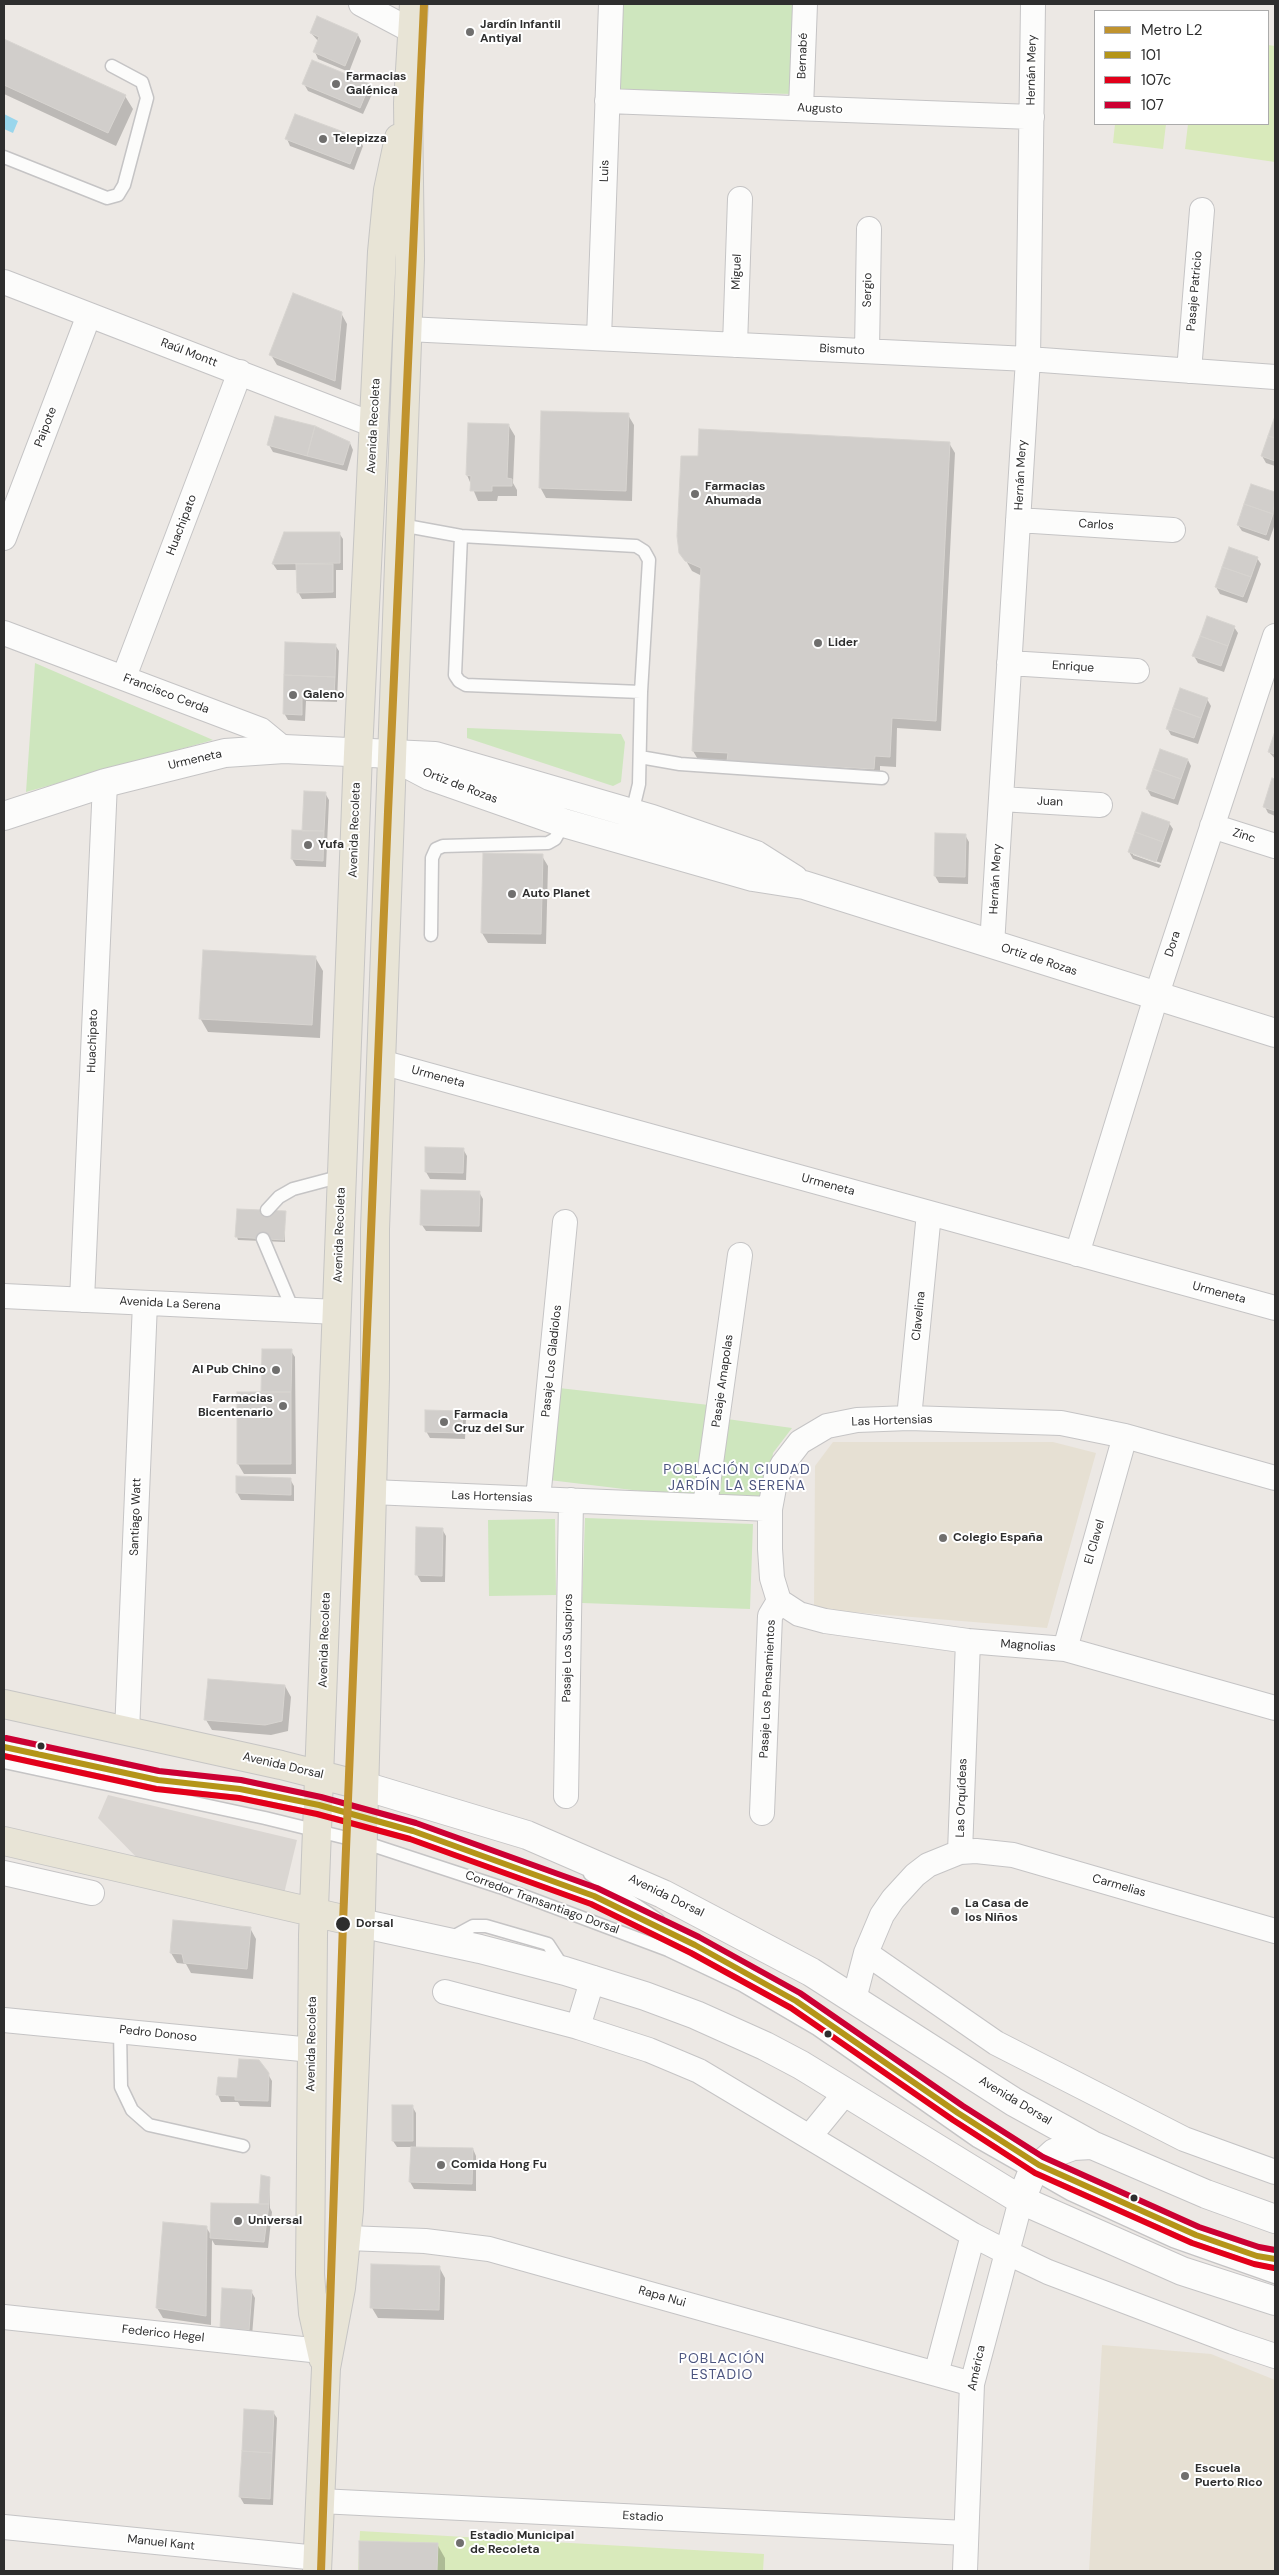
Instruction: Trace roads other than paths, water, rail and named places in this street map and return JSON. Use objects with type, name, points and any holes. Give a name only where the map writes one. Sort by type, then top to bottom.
[{"type":"main road","name":"Avenida Recoleta","points":[[318,2567],[324,2360],[341,2288],[347,2238],[360,1923],[372,1492],[375,1229],[408,329],[411,205],[408,103],[414,4]]},
{"type":"main road","name":"Avenida Recoleta","points":[[324,2360],[314,2313],[310,2274],[314,1913],[358,753],[384,221],[394,159],[408,103]]},
{"type":"main road","name":"Urmeneta","points":[[4,816],[105,783],[225,753],[284,749],[392,756]]},
{"type":"main road","name":"Ortiz de Rozas","points":[[392,756],[435,756],[632,812],[756,855],[804,885]]},
{"type":"main road","name":"Ortiz de Rozas","points":[[392,756],[430,776],[564,823],[753,877],[804,885],[1275,1033]]},
{"type":"main road","points":[[348,1022],[360,1049],[381,1062]]},
{"type":"main road","name":"Avenida Dorsal","points":[[4,1704],[320,1774],[541,1841],[679,1902],[760,1944],[854,1999],[1014,2102],[1092,2145],[1206,2194],[1275,2219]]},
{"type":"main road","points":[[4,1841],[565,1970],[645,1996],[731,2030],[780,2054],[846,2092],[1022,2200],[1182,2271],[1275,2301]]},
{"type":"main road","points":[[312,2050],[325,2055],[337,2064],[353,2093]]},
{"type":"main road","points":[[1022,2200],[1035,2169],[1054,2153],[1073,2146],[1092,2145]]},
{"type":"street","points":[[361,4],[412,31]]},
{"type":"street","name":"Luis","points":[[598,338],[611,4]]},
{"type":"street","name":"Bernabé","points":[[801,108],[805,4]]},
{"type":"street","name":"Hernán Mery","points":[[992,945],[1028,359],[1033,4]]},
{"type":"street","name":"Augusto","points":[[608,101],[1032,116]]},
{"type":"street","name":"Miguel","points":[[734,345],[740,199]]},
{"type":"street","name":"Pasaje Patricio","points":[[1189,371],[1202,210]]},
{"type":"street","name":"Sergio","points":[[867,351],[869,229]]},
{"type":"street","name":"Raúl Montt","points":[[4,282],[374,425]]},
{"type":"street","name":"Paipote","points":[[4,538],[89,315]]},
{"type":"street","name":"Bismuto","points":[[408,329],[1028,359],[1275,377]]},
{"type":"street","name":"Huachipato","points":[[124,677],[240,372]]},
{"type":"street","name":"Carlos","points":[[1018,520],[1173,530]]},
{"type":"street","name":"Francisco Cerda","points":[[4,632],[261,730],[284,749]]},
{"type":"street","name":"Dora","points":[[1077,1254],[1156,997],[1275,636]]},
{"type":"street","name":"Francisco Cerda","points":[[4,645],[43,647]]},
{"type":"street","name":"Enrique","points":[[1009,663],[1137,671]]},
{"type":"street","name":"Huachipato","points":[[82,1300],[105,783]]},
{"type":"street","name":"Juan","points":[[1001,799],[1100,804]]},
{"type":"street","name":"Zinc","points":[[1212,826],[1275,846]]},
{"type":"street","name":"Urmeneta","points":[[381,1062],[1275,1308]]},
{"type":"street","name":"Clavelina","points":[[909,1418],[929,1213]]},
{"type":"street","name":"Pasaje Los Gladiolos","points":[[538,1499],[565,1222]]},
{"type":"street","name":"Pasaje Amapolas","points":[[705,1506],[740,1255]]},
{"type":"street","name":"Avenida La Serena","points":[[4,1296],[337,1312]]},
{"type":"street","name":"Santiago Watt","points":[[128,1732],[145,1303]]},
{"type":"street","name":"Las Hortensias","points":[[372,1492],[770,1509],[776,1477],[783,1464],[800,1442],[827,1426],[857,1420],[909,1418],[1061,1423],[1125,1436],[1275,1478]]},
{"type":"street","name":"El Clavel","points":[[1065,1649],[1125,1436]]},
{"type":"street","name":"Pasaje Los Suspiros","points":[[566,1796],[571,1500]]},
{"type":"street","points":[[770,1509],[772,1578],[779,1601]]},
{"type":"street","name":"Magnolias","points":[[779,1601],[799,1614],[825,1621],[968,1641],[1065,1649],[1275,1708]]},
{"type":"street","name":"Pasaje Los Pensamientos","points":[[762,1813],[770,1616],[779,1601]]},
{"type":"street","name":"Las Orquídeas","points":[[854,1999],[866,1953],[882,1915],[903,1887],[928,1865],[960,1852],[968,1641]]},
{"type":"street","name":"Carmelias","points":[[960,1852],[976,1850],[1013,1856],[1275,1930]]},
{"type":"street","points":[[4,1873],[92,1893]]},
{"type":"street","points":[[866,1953],[996,2043],[1184,2139],[1275,2172]]},
{"type":"street","points":[[578,2028],[593,1978]]},
{"type":"street","points":[[445,1992],[578,2028],[649,2050],[699,2071],[973,2235],[1006,2252],[1048,2272],[1275,2356]]},
{"type":"street","name":"Pedro Donoso","points":[[4,2020],[312,2050]]},
{"type":"street","points":[[810,2136],[846,2092]]},
{"type":"street","name":"América","points":[[965,2571],[972,2384],[1006,2252],[1022,2200]]},
{"type":"street","points":[[936,2374],[973,2235]]},
{"type":"street","name":"Rapa Nui","points":[[347,2238],[425,2241],[489,2249],[972,2384]]},
{"type":"street","name":"Federico Hegel","points":[[4,2318],[324,2360]]},
{"type":"street","name":"Estadio","points":[[320,2501],[966,2533]]},
{"type":"street","name":"Manuel Kant","points":[[4,2527],[318,2567]]},
{"type":"lane","points":[[4,157],[107,198],[118,195],[124,185],[147,98],[142,82],[112,66]]},
{"type":"lane","points":[[401,525],[461,536],[636,546],[644,551],[648,560],[641,692],[639,784],[632,812],[624,827],[614,836]]},
{"type":"lane","points":[[461,536],[455,676],[459,681],[466,685],[641,692]]},
{"type":"lane","points":[[640,757],[680,764],[882,778]]},
{"type":"lane","points":[[431,935],[432,858],[436,849],[443,846],[548,843],[555,839],[564,823]]},
{"type":"lane","points":[[267,1210],[279,1197],[293,1189],[342,1176]]},
{"type":"lane","points":[[263,1238],[293,1310]]},
{"type":"lane","name":"Corredor Transantiago Dorsal","points":[[4,1747],[131,1775],[190,1785],[240,1789],[318,1817],[363,1829],[413,1831],[594,1896],[695,1945],[796,2001],[958,2113],[1035,2169],[1196,2235],[1256,2256],[1275,2259]]},
{"type":"lane","name":"Corredor Transantiago Dorsal","points":[[4,1762],[318,1817],[363,1829],[412,1856],[500,1887],[698,1963],[742,1985],[817,2029],[937,2114],[1035,2169],[1149,2231],[1213,2257],[1275,2277]]},
{"type":"lane","points":[[541,1841],[695,1945]]},
{"type":"lane","points":[[120,2030],[122,2088],[132,2110],[149,2125],[243,2146]]},
{"type":"water","points":[[4,114],[18,121],[13,133],[4,129]]},
{"type":"metro line","name":"L2","points":[[321,2571],[343,1923],[388,812],[424,4]]},
{"type":"place","name":"Jardín Infantil Antiyal","points":[[470,32]]},
{"type":"place","name":"Farmacias Galénica","points":[[336,84]]},
{"type":"place","name":"Telepizza","points":[[323,139]]},
{"type":"place","name":"Farmacias Ahumada","points":[[695,494]]},
{"type":"place","name":"Lider","points":[[818,643]]},
{"type":"place","name":"Galeno","points":[[293,695]]},
{"type":"place","name":"Yufa","points":[[308,845]]},
{"type":"place","name":"Auto Planet","points":[[512,894]]},
{"type":"place","name":"Al Pub Chino","points":[[276,1370]]},
{"type":"place","name":"Farmacias Bicentenario","points":[[283,1406]]},
{"type":"place","name":"Farmacia Cruz del Sur","points":[[444,1422]]},
{"type":"place","name":"Colegio España","points":[[943,1538]]},
{"type":"place","name":"La Casa de los Niños","points":[[955,1911]]},
{"type":"place","name":"Dorsal","points":[[343,1924]]},
{"type":"place","name":"Comida Hong Fu","points":[[441,2165]]},
{"type":"place","name":"Universal","points":[[238,2221]]},
{"type":"place","name":"Escuela Puerto Rico","points":[[1185,2476]]},
{"type":"place","name":"Estadio Municipal de Recoleta","points":[[460,2543]]},
{"type":"district","name":"POBLACIÓN CIUDAD JARDÍN LA SERENA","points":[[737,1478]]},
{"type":"district","name":"POBLACIÓN ESTADIO","points":[[722,2368]]}]
